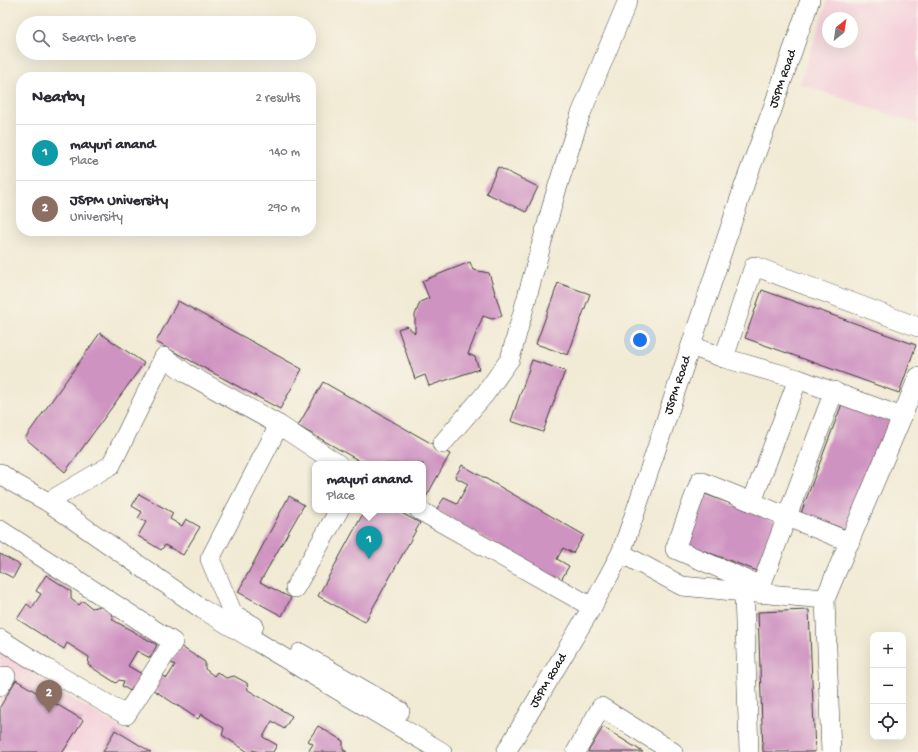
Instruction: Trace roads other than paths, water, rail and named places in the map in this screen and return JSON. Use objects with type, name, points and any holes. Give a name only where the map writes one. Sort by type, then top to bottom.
[{"type":"street","points":[[442,444],[485,394],[510,359],[555,195],[580,116],[628,0]]},
{"type":"street","name":"JSPM Road","points":[[506,752],[592,607],[621,553],[638,507],[745,183],[810,0]]},
{"type":"street","points":[[724,358],[754,266],[918,327]]},
{"type":"street","points":[[691,346],[724,358],[798,378],[902,418]]},
{"type":"street","points":[[48,502],[111,465],[164,357],[186,373],[279,425],[333,461]]},
{"type":"street","points":[[831,752],[825,599],[918,377]]},
{"type":"street","points":[[752,502],[798,378]]},
{"type":"street","points":[[749,752],[755,590],[787,518],[834,391]]},
{"type":"street","points":[[279,425],[210,559],[233,614],[400,711]]},
{"type":"street","points":[[4,478],[48,502],[202,609],[442,752]]},
{"type":"street","points":[[755,590],[675,549],[700,480],[787,518],[850,542]]},
{"type":"street","points":[[295,588],[337,513]]},
{"type":"street","points":[[424,513],[592,607]]},
{"type":"street","points":[[0,530],[173,642],[126,715],[0,639]]},
{"type":"street","points":[[621,553],[682,586],[755,590],[825,599]]},
{"type":"street","points":[[576,752],[601,707],[673,752]]},
{"type":"place","name":"mayuri anand","points":[[369,559]]},
{"type":"place","name":"JSPM University","points":[[49,713]]}]
